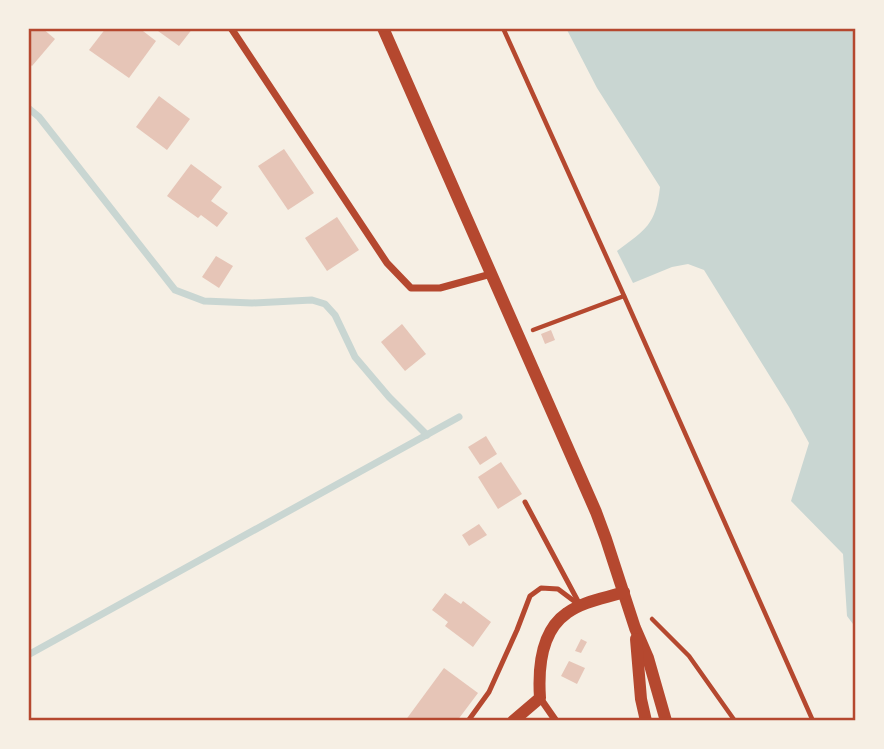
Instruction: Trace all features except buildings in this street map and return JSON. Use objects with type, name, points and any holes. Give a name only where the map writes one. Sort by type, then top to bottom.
[{"type":"street","points":[[232,28],[387,262],[411,288],[440,288],[491,274]]},
{"type":"street","points":[[383,28],[519,334],[606,539],[635,628],[648,658],[666,721]]},
{"type":"street","points":[[556,721],[540,698],[540,669],[548,637],[557,622],[567,613],[624,592]]},
{"type":"street","points":[[635,628],[641,699],[646,721]]},
{"type":"street","points":[[513,721],[540,698]]},
{"type":"lane","points":[[525,502],[580,606]]},
{"type":"lane","points":[[468,721],[489,692],[530,596],[541,588],[558,589],[580,606]]},
{"type":"path","points":[[503,28],[813,721]]},
{"type":"path","points":[[544,327],[624,296]]},
{"type":"path","points":[[652,619],[689,656],[735,721]]},
{"type":"shaded area","points":[[566,28],[856,28],[856,628],[847,616],[843,554],[791,501],[809,443],[704,270],[688,264],[672,267],[633,283],[617,251],[648,225],[656,210],[660,187],[597,88]]},
{"type":"waterway","points":[[28,108],[39,117],[175,290],[204,301],[252,303],[312,300],[325,304],[335,315],[355,357],[389,397],[427,435]]},
{"type":"waterway","points":[[28,655],[459,417]]}]
